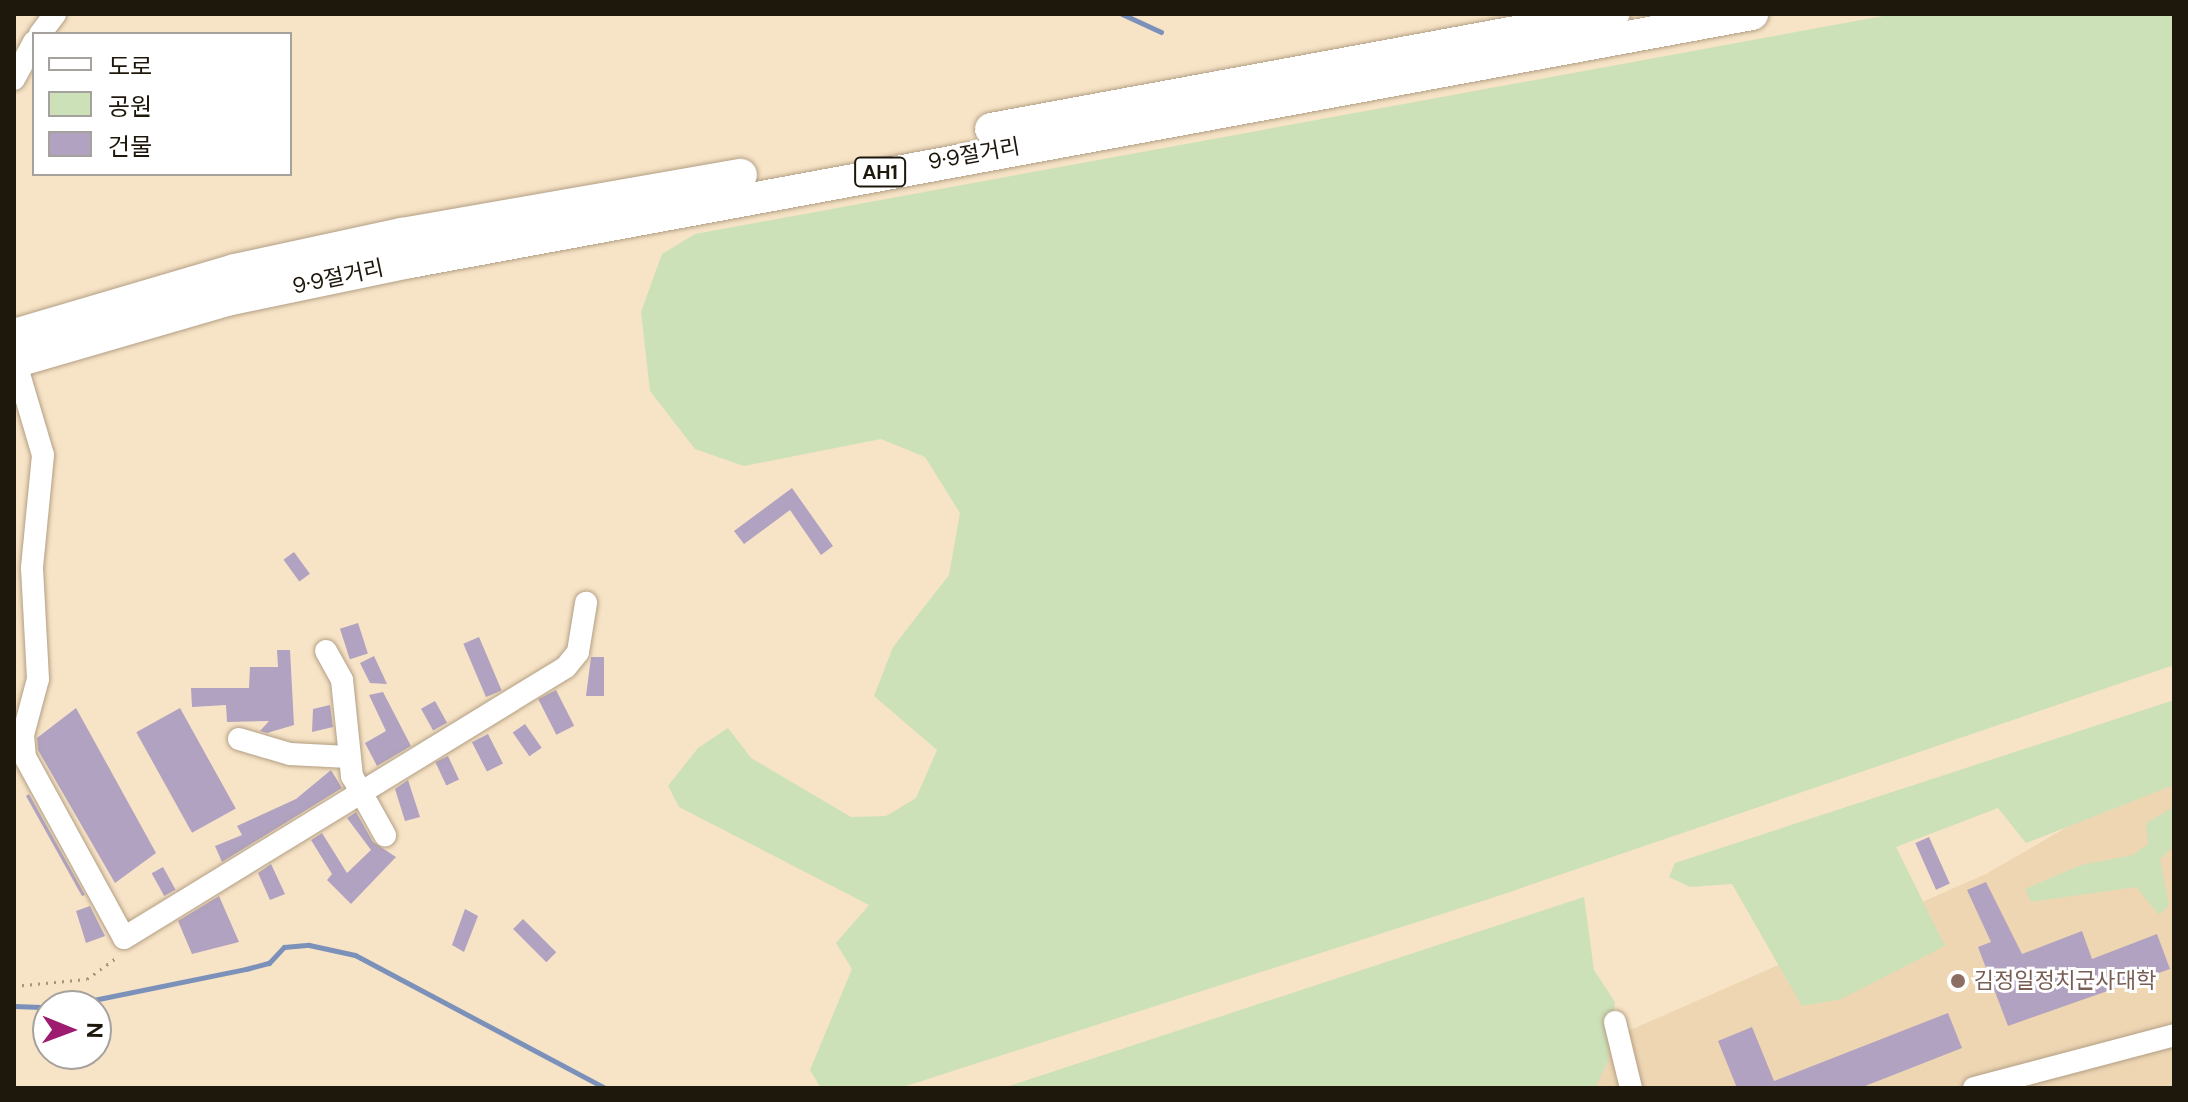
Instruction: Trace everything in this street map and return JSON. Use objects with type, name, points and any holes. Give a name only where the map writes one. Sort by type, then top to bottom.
[{"type":"highway","name":"9·9절거리","points":[[14,354],[235,270],[402,234],[1613,14]]},
{"type":"highway","name":"9·9절거리","points":[[14,354],[231,299],[410,262],[1752,14]]},
{"type":"street","points":[[42,32],[55,14]]},
{"type":"street","points":[[14,79],[32,46]]},
{"type":"street","points":[[14,354],[43,455],[32,568],[38,679],[23,735],[25,757],[124,938],[566,667],[578,652],[586,603]]},
{"type":"street","points":[[326,651],[342,680],[348,757],[360,796],[385,835]]},
{"type":"street","points":[[239,739],[290,754],[348,757]]},
{"type":"street","points":[[1615,1022],[1631,1088]]},
{"type":"street","points":[[1974,1088],[2174,1035]]},
{"type":"path","points":[[14,986],[87,979],[116,960],[124,938]]},
{"type":"shaded area","name":"김정일정치군사대학","points":[[2174,765],[2174,1088],[1498,1088],[1986,874]]},
{"type":"green space","points":[[1894,14],[2174,14],[2174,665],[1498,896],[900,1088],[821,1088],[810,1070],[852,969],[836,943],[869,905],[679,807],[668,786],[698,748],[728,728],[751,758],[851,817],[886,816],[916,798],[937,750],[874,696],[893,647],[949,575],[960,513],[925,457],[881,439],[744,466],[695,449],[650,391],[641,312],[662,254],[695,234]]},
{"type":"green space","points":[[2174,700],[2174,785],[2026,843],[1998,808],[1896,847],[1945,946],[1841,999],[1802,1006],[1732,884],[1690,887],[1669,877],[1675,863]]},
{"type":"green space","points":[[2174,807],[2174,846],[2160,859],[2169,905],[2159,915],[2136,887],[2031,902],[2025,889],[2081,865],[2133,855],[2148,844],[2146,823]]},
{"type":"green space","points":[[1584,897],[1594,970],[1615,1002],[1608,1061],[1595,1088],[1003,1088]]},
{"type":"building","points":[[792,488],[833,546],[821,555],[790,510],[744,544],[734,531]]},
{"type":"building","points":[[294,552],[310,574],[299,581],[283,560]]},
{"type":"building","points":[[358,623],[368,653],[350,659],[340,629]]},
{"type":"building","points":[[479,637],[502,690],[486,697],[463,644]]},
{"type":"building","points":[[277,650],[290,650],[294,725],[267,733],[260,731],[269,721],[227,722],[226,705],[192,707],[191,688],[249,688],[250,667],[278,667]]},
{"type":"building","points":[[374,656],[387,684],[370,683],[360,663]]},
{"type":"building","points":[[591,657],[604,657],[604,696],[586,696]]},
{"type":"building","points":[[556,690],[574,726],[556,735],[538,699]]},
{"type":"building","points":[[383,692],[411,746],[377,766],[365,743],[386,731],[369,695]]},
{"type":"building","points":[[435,701],[447,723],[433,731],[421,709]]},
{"type":"building","points":[[330,705],[333,727],[312,732],[313,709]]},
{"type":"building","points":[[76,708],[156,853],[115,883],[38,750],[37,738]]},
{"type":"building","points":[[180,708],[236,809],[192,833],[136,732]]},
{"type":"building","points":[[525,724],[542,748],[529,756],[513,733]]},
{"type":"building","points":[[488,734],[503,763],[487,772],[472,742]]},
{"type":"building","points":[[448,756],[459,780],[446,785],[435,762]]},
{"type":"building","points":[[331,770],[342,788],[222,862],[215,846],[242,835],[237,826],[296,799]]},
{"type":"building","points":[[408,780],[420,817],[405,821],[395,789]]},
{"type":"building","points":[[29,794],[85,895],[82,896],[26,796]]},
{"type":"building","points":[[356,812],[373,842],[396,857],[351,904],[327,880],[332,874],[311,840],[322,833],[347,873],[371,850],[347,818]]},
{"type":"building","points":[[1929,837],[1950,884],[1936,890],[1915,843]]},
{"type":"building","points":[[271,864],[285,894],[270,900],[258,873]]},
{"type":"building","points":[[163,867],[176,890],[164,896],[152,873]]},
{"type":"building","points":[[1986,882],[2022,954],[2082,931],[2092,959],[2157,934],[2170,969],[2008,1026],[1978,947],[1991,942],[1967,890]]},
{"type":"building","points":[[219,896],[239,942],[192,954],[178,921]]},
{"type":"building","points":[[90,906],[105,936],[86,943],[76,911]]},
{"type":"building","points":[[465,909],[478,916],[464,952],[452,945]]},
{"type":"building","points":[[523,919],[556,952],[546,962],[513,929]]},
{"type":"building","points":[[1948,1013],[1962,1048],[1860,1088],[1737,1088],[1718,1041],[1752,1027],[1774,1081]]},
{"type":"waterway","points":[[1122,14],[1161,32]]},
{"type":"waterway","points":[[112,996],[246,969],[269,963],[284,947],[309,945],[355,955],[605,1088]]},
{"type":"waterway","points":[[14,1006],[32,1007]]},
{"type":"place","name":"김정일정치군사대학","points":[[1958,981]]}]
